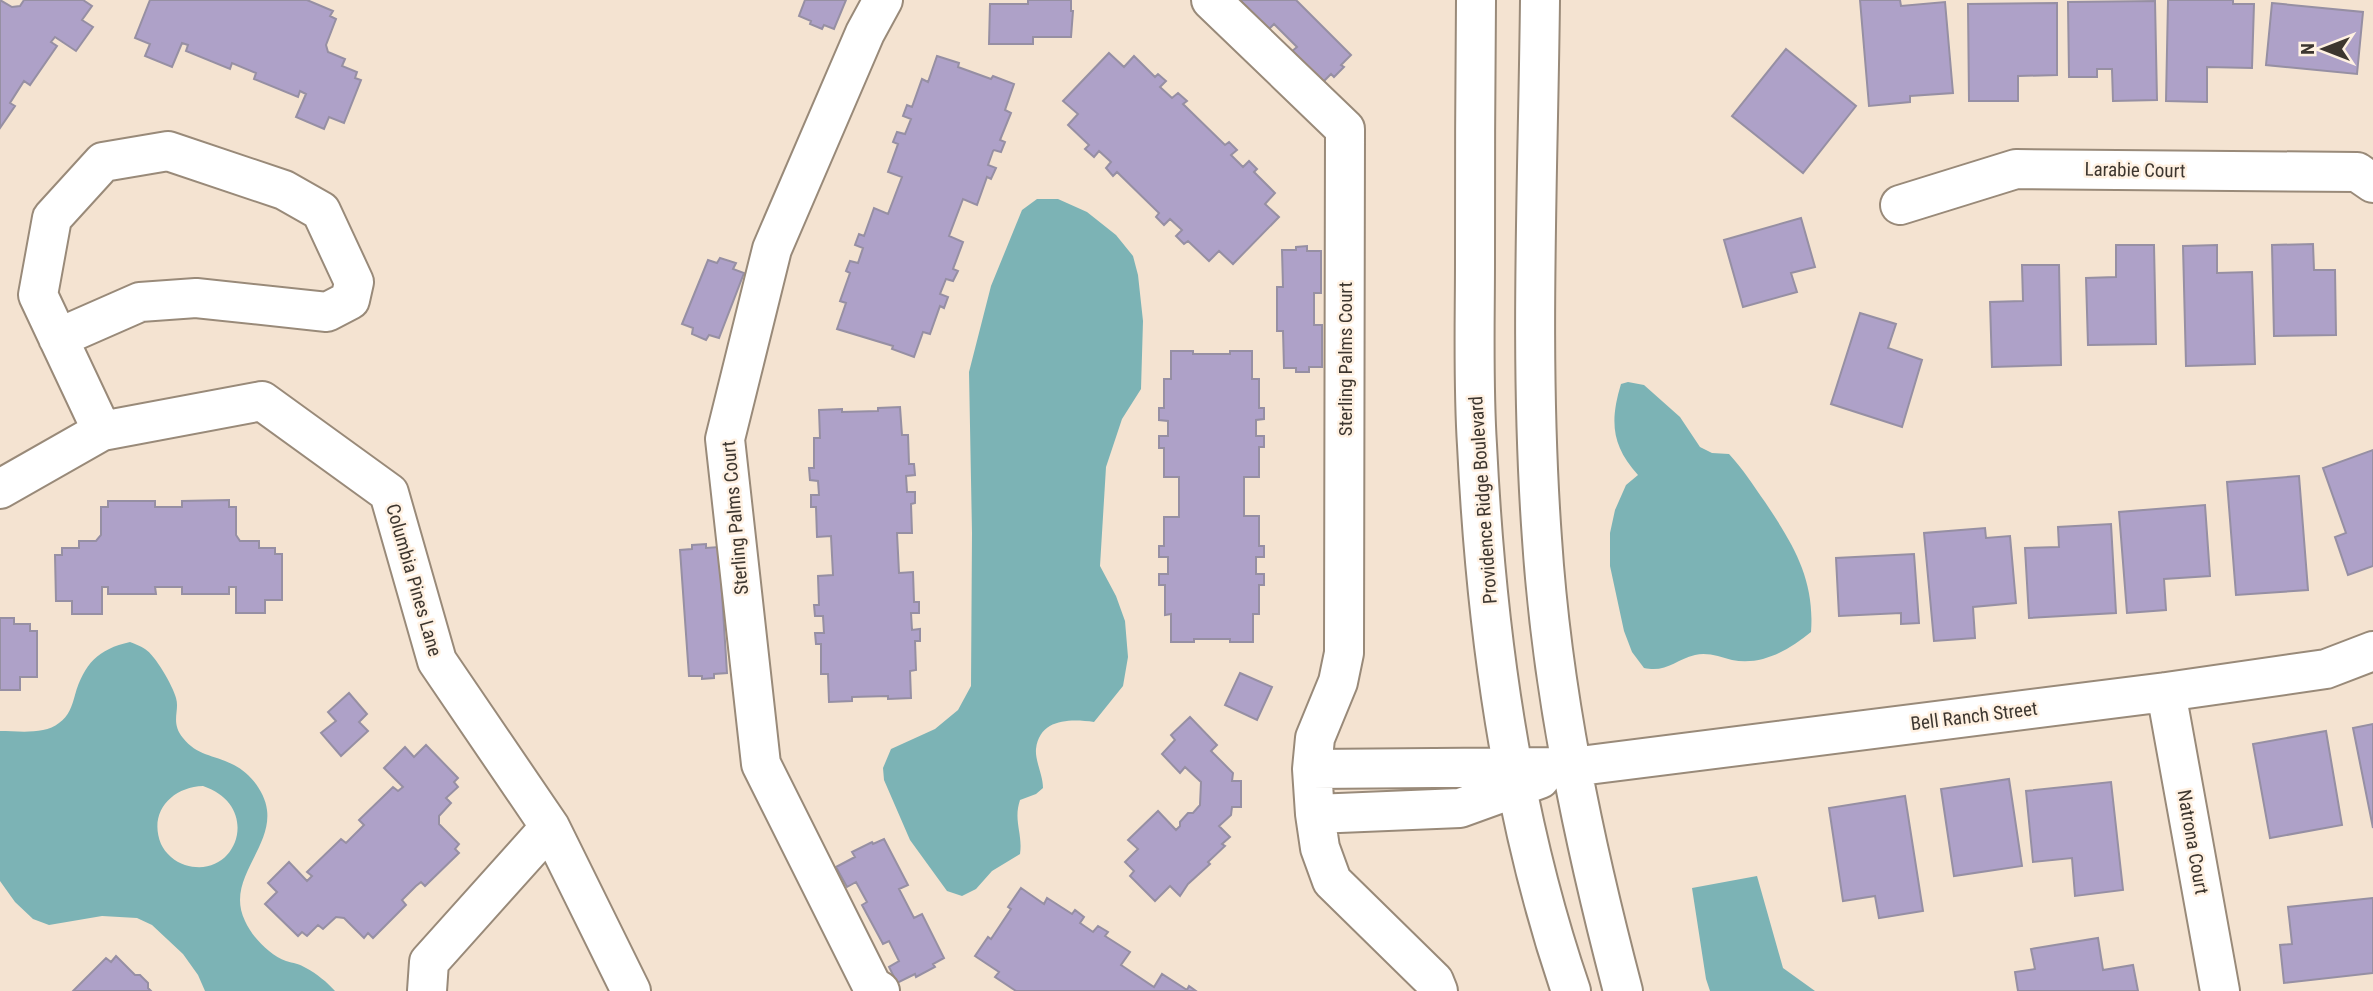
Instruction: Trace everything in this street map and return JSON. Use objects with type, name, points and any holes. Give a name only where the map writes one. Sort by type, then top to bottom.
[{"type":"street","name":"Sterling Palms Court","points":[[880,991],[872,986],[761,765],[725,439],[772,248],[865,33],[883,0]]},
{"type":"street","name":"Sterling Palms Court","points":[[1211,0],[1345,129],[1344,653],[1338,682],[1315,737],[1312,769],[1315,814],[1320,848],[1332,881],[1434,981],[1438,991]]},
{"type":"street","name":"Providence Ridge Boulevard","points":[[1476,0],[1476,443],[1484,554],[1500,689],[1515,778],[1538,878],[1571,991]]},
{"type":"street","points":[[1541,0],[1535,346],[1536,442],[1542,540],[1550,622],[1572,767],[1606,926],[1623,991]]},
{"type":"street","points":[[58,338],[140,302],[196,298],[327,313],[350,300],[354,282],[321,211],[285,190],[169,151],[103,162],[52,218],[37,295],[102,431]]},
{"type":"street","name":"Larabie Court","points":[[1900,205],[2016,169],[2357,172],[2373,183]]},
{"type":"street","name":"Columbia Pines Lane","points":[[0,489],[102,431],[262,401],[389,493],[437,661],[550,827],[631,991]]},
{"type":"street","name":"Bell Ranch Street","points":[[1572,767],[2166,692],[2326,669],[2373,652]]},
{"type":"street","name":"Natrona Court","points":[[2166,692],[2220,991]]},
{"type":"street","points":[[1312,769],[1515,778],[1572,767]]},
{"type":"street","points":[[1315,814],[1460,808],[1515,778]]},
{"type":"street","points":[[427,991],[429,962],[550,827]]},
{"type":"water","points":[[1037,199],[1058,199],[1087,212],[1116,235],[1133,256],[1138,275],[1143,321],[1141,389],[1122,419],[1106,467],[1100,566],[1116,596],[1125,621],[1128,657],[1123,686],[1094,722],[1067,721],[1050,726],[1044,731],[1036,749],[1043,788],[1020,800],[1018,807],[1020,854],[992,871],[976,889],[962,896],[947,891],[910,840],[884,780],[883,768],[891,749],[935,729],[958,710],[971,686],[969,372],[991,286],[1022,210]]},
{"type":"water","points":[[1628,382],[1644,385],[1680,417],[1700,447],[1712,453],[1729,454],[1775,517],[1800,563],[1809,595],[1811,632],[1794,645],[1754,661],[1700,654],[1658,669],[1644,668],[1632,652],[1624,631],[1610,566],[1610,533],[1615,510],[1626,485],[1638,475],[1622,453],[1615,432],[1617,397],[1621,384]]},
{"type":"water","points":[[130,642],[140,646],[149,652],[158,664],[176,698],[177,727],[188,744],[200,752],[240,768],[260,790],[266,803],[267,824],[244,878],[240,906],[245,921],[268,950],[286,961],[310,970],[335,991],[205,991],[198,975],[183,954],[152,925],[137,918],[102,916],[49,925],[33,919],[15,902],[0,881],[0,731],[38,731],[59,723],[70,711],[88,666],[101,654]],"holes":[[[203,786],[222,796],[233,809],[237,824],[236,839],[229,852],[218,862],[203,867],[185,865],[168,854],[161,844],[158,832],[160,812],[166,803],[173,796],[192,787]]]},
{"type":"water","points":[[1757,876],[1783,968],[1815,991],[1710,991],[1692,888]]},
{"type":"building","points":[[0,0],[12,7],[20,6],[24,0],[83,0],[92,6],[82,20],[93,27],[76,51],[55,37],[51,42],[57,46],[30,85],[24,81],[10,103],[15,106],[0,128]]},
{"type":"building","points":[[150,0],[307,0],[333,11],[330,16],[336,19],[326,45],[328,52],[345,59],[342,66],[357,72],[355,78],[361,80],[344,123],[329,117],[324,129],[296,117],[306,94],[300,91],[298,97],[254,79],[256,73],[232,63],[230,69],[186,51],[188,45],[182,43],[172,67],[145,56],[150,44],[135,38]]},
{"type":"building","points":[[805,0],[846,0],[834,29],[824,25],[822,29],[799,16]]},
{"type":"building","points":[[1028,0],[1071,0],[1071,37],[1033,37],[1033,44],[989,44],[990,4],[1028,4]]},
{"type":"building","points":[[1240,0],[1296,0],[1351,55],[1334,77],[1331,74],[1322,83],[1291,52],[1297,47],[1274,24],[1269,29]]},
{"type":"building","points":[[1860,0],[1900,0],[1901,6],[1945,2],[1953,93],[1910,96],[1910,102],[1869,106]]},
{"type":"building","points":[[2168,0],[2233,0],[2233,4],[2254,4],[2252,68],[2207,67],[2207,102],[2166,101]]},
{"type":"building","points":[[2155,1],[2157,100],[2113,101],[2112,69],[2097,69],[2097,77],[2069,77],[2068,2]]},
{"type":"building","points":[[2057,3],[2057,75],[2018,76],[2018,101],[1969,101],[1968,4]]},
{"type":"building","points":[[2272,3],[2363,12],[2357,74],[2266,65]]},
{"type":"building","points":[[1786,49],[1856,106],[1803,173],[1732,116]]},
{"type":"building","points":[[1109,53],[1124,67],[1134,56],[1155,77],[1158,74],[1166,81],[1160,87],[1172,98],[1178,93],[1187,101],[1183,104],[1225,145],[1229,142],[1237,150],[1231,155],[1243,167],[1249,161],[1257,169],[1254,172],[1275,193],[1265,204],[1279,217],[1233,264],[1219,251],[1209,261],[1188,241],[1184,244],[1176,236],[1182,230],[1170,219],[1164,225],[1156,217],[1159,213],[1117,172],[1113,176],[1106,168],[1111,162],[1099,151],[1094,157],[1085,149],[1089,145],[1068,125],[1078,114],[1063,101]]},
{"type":"building","points":[[937,56],[959,63],[958,67],[991,79],[993,76],[1014,84],[1005,110],[1011,113],[1000,140],[1005,142],[1001,152],[993,151],[988,165],[996,168],[991,179],[987,177],[977,205],[963,199],[949,236],[963,242],[953,269],[958,271],[953,281],[946,279],[940,294],[948,297],[944,308],[940,306],[930,334],[923,332],[914,357],[892,349],[893,346],[837,329],[846,303],[840,301],[850,273],[846,271],[850,261],[858,263],[863,248],[855,245],[859,234],[864,236],[874,208],[888,214],[902,177],[888,172],[898,144],[893,142],[897,132],[905,134],[911,119],[903,116],[907,105],[912,107],[922,79],[928,82]]},
{"type":"building","points":[[1801,218],[1815,267],[1791,273],[1797,292],[1743,307],[1724,240]]},
{"type":"building","points":[[2313,244],[2314,270],[2335,270],[2336,335],[2274,336],[2272,245]]},
{"type":"building","points":[[2116,245],[2154,245],[2156,344],[2088,345],[2086,278],[2116,277]]},
{"type":"building","points":[[2217,245],[2217,273],[2252,272],[2255,364],[2186,366],[2183,246]]},
{"type":"building","points":[[1307,246],[1307,251],[1321,251],[1321,293],[1314,293],[1314,325],[1322,325],[1322,367],[1309,367],[1309,372],[1296,372],[1296,368],[1284,368],[1283,331],[1277,331],[1277,287],[1283,287],[1282,250],[1296,250],[1296,247]]},
{"type":"building","points":[[720,258],[736,263],[733,269],[744,273],[719,338],[709,335],[706,340],[692,334],[693,328],[682,324],[708,260],[717,263]]},
{"type":"building","points":[[2022,265],[2059,265],[2061,365],[1992,367],[1990,302],[2023,301]]},
{"type":"building","points":[[1860,313],[1896,324],[1888,348],[1922,360],[1902,427],[1831,404]]},
{"type":"building","points":[[1171,351],[1230,354],[1230,351],[1252,351],[1252,379],[1259,379],[1259,408],[1264,408],[1264,419],[1256,420],[1256,436],[1264,436],[1264,447],[1259,447],[1259,477],[1244,477],[1244,516],[1259,516],[1259,546],[1264,546],[1264,557],[1256,557],[1256,574],[1264,574],[1264,585],[1259,585],[1259,614],[1253,614],[1253,642],[1194,639],[1194,642],[1171,642],[1171,614],[1165,615],[1165,585],[1159,585],[1159,574],[1168,574],[1168,557],[1159,557],[1159,546],[1164,546],[1164,517],[1179,517],[1179,477],[1164,477],[1164,448],[1159,448],[1159,436],[1168,436],[1168,421],[1159,420],[1159,408],[1164,408],[1164,379],[1171,379]]},
{"type":"building","points":[[900,407],[902,435],[908,435],[909,464],[914,464],[915,475],[906,476],[907,492],[915,492],[915,503],[911,504],[912,533],[897,533],[899,573],[913,572],[914,602],[919,602],[919,613],[911,613],[912,630],[920,629],[920,641],[915,641],[916,670],[910,671],[911,698],[852,697],[852,701],[829,702],[828,674],[821,674],[821,644],[816,644],[815,633],[824,633],[823,616],[815,616],[814,605],[819,605],[818,576],[833,575],[831,536],[817,537],[816,507],[811,507],[811,495],[819,495],[818,481],[810,480],[809,468],[814,468],[814,438],[820,438],[819,410],[878,411],[878,408]]},
{"type":"building","points":[[2373,450],[2373,566],[2348,575],[2335,537],[2346,533],[2323,468]]},
{"type":"building","points":[[2299,476],[2308,590],[2236,595],[2227,482]]},
{"type":"building","points":[[229,500],[229,507],[236,507],[236,535],[240,541],[259,541],[259,548],[275,548],[275,554],[282,554],[282,600],[265,600],[265,613],[236,613],[236,587],[229,587],[229,594],[182,594],[182,587],[155,587],[156,594],[108,594],[108,587],[102,587],[102,614],[72,614],[72,601],[56,601],[55,555],[62,555],[62,548],[79,548],[79,541],[96,541],[101,535],[101,507],[108,507],[108,501],[155,501],[155,507],[182,507],[182,501]]},
{"type":"building","points":[[2205,505],[2210,576],[2164,579],[2166,610],[2127,613],[2119,512]]},
{"type":"building","points":[[2111,524],[2116,613],[2029,618],[2025,548],[2059,547],[2058,527]]},
{"type":"building","points":[[1985,528],[1986,538],[2010,536],[2016,603],[1973,607],[1975,638],[1934,641],[1924,533]]},
{"type":"building","points":[[706,544],[706,548],[719,547],[727,673],[702,679],[702,676],[689,676],[680,550],[692,549],[692,545]]},
{"type":"building","points":[[1914,554],[1919,623],[1901,624],[1901,613],[1839,616],[1836,558]]},
{"type":"building","points":[[0,618],[14,618],[14,624],[30,624],[30,631],[37,631],[37,677],[20,677],[20,690],[0,690]]},
{"type":"building","points":[[1240,673],[1272,687],[1257,720],[1225,705]]},
{"type":"building","points":[[349,693],[367,714],[359,722],[368,731],[341,756],[321,733],[336,721],[328,712]]},
{"type":"building","points":[[1190,717],[1217,745],[1211,751],[1233,773],[1232,781],[1241,781],[1241,807],[1232,807],[1231,815],[1219,826],[1230,837],[1222,844],[1225,846],[1208,862],[1210,864],[1188,884],[1180,896],[1170,886],[1155,901],[1130,876],[1134,871],[1125,862],[1138,849],[1128,840],[1158,811],[1176,830],[1188,813],[1193,813],[1200,805],[1201,782],[1185,767],[1180,773],[1162,754],[1175,740],[1171,735]]},
{"type":"building","points":[[2373,724],[2373,828],[2353,728]]},
{"type":"building","points":[[2326,731],[2342,825],[2270,838],[2253,744]]},
{"type":"building","points":[[426,745],[458,778],[454,782],[458,787],[446,798],[451,803],[439,816],[439,824],[459,844],[455,849],[459,853],[425,886],[421,882],[416,886],[402,900],[406,905],[373,938],[368,933],[364,938],[344,918],[336,917],[323,929],[318,925],[307,936],[302,932],[298,936],[265,904],[277,892],[268,883],[289,862],[307,881],[312,876],[307,872],[341,839],[346,843],[364,825],[359,820],[393,787],[398,791],[403,787],[384,768],[405,747],[414,757]]},
{"type":"building","points":[[2009,779],[2022,866],[1954,876],[1941,789]]},
{"type":"building","points":[[2111,782],[2123,890],[2075,896],[2072,858],[2033,862],[2026,791]]},
{"type":"building","points":[[1905,796],[1923,911],[1879,918],[1875,896],[1843,901],[1829,808]]},
{"type":"building","points":[[884,839],[908,885],[899,889],[914,918],[922,914],[944,958],[933,964],[935,967],[897,983],[889,967],[899,961],[889,941],[883,944],[862,905],[867,902],[856,882],[847,887],[836,867],[855,857],[852,852]]},
{"type":"building","points":[[1021,888],[1044,904],[1047,898],[1072,914],[1075,910],[1084,917],[1080,923],[1093,932],[1098,926],[1108,932],[1105,936],[1130,952],[1121,965],[1154,987],[1162,974],[1187,990],[1189,986],[1196,991],[1016,991],[995,977],[999,972],[975,956],[988,937],[991,939]]},
{"type":"building","points":[[2373,898],[2373,973],[2284,983],[2280,945],[2292,944],[2288,907]]},
{"type":"building","points":[[2098,938],[2103,970],[2133,965],[2138,991],[2018,991],[2015,972],[2035,969],[2031,949]]},
{"type":"building","points":[[116,956],[135,975],[140,975],[148,983],[151,991],[73,991],[106,958],[111,962]]}]
